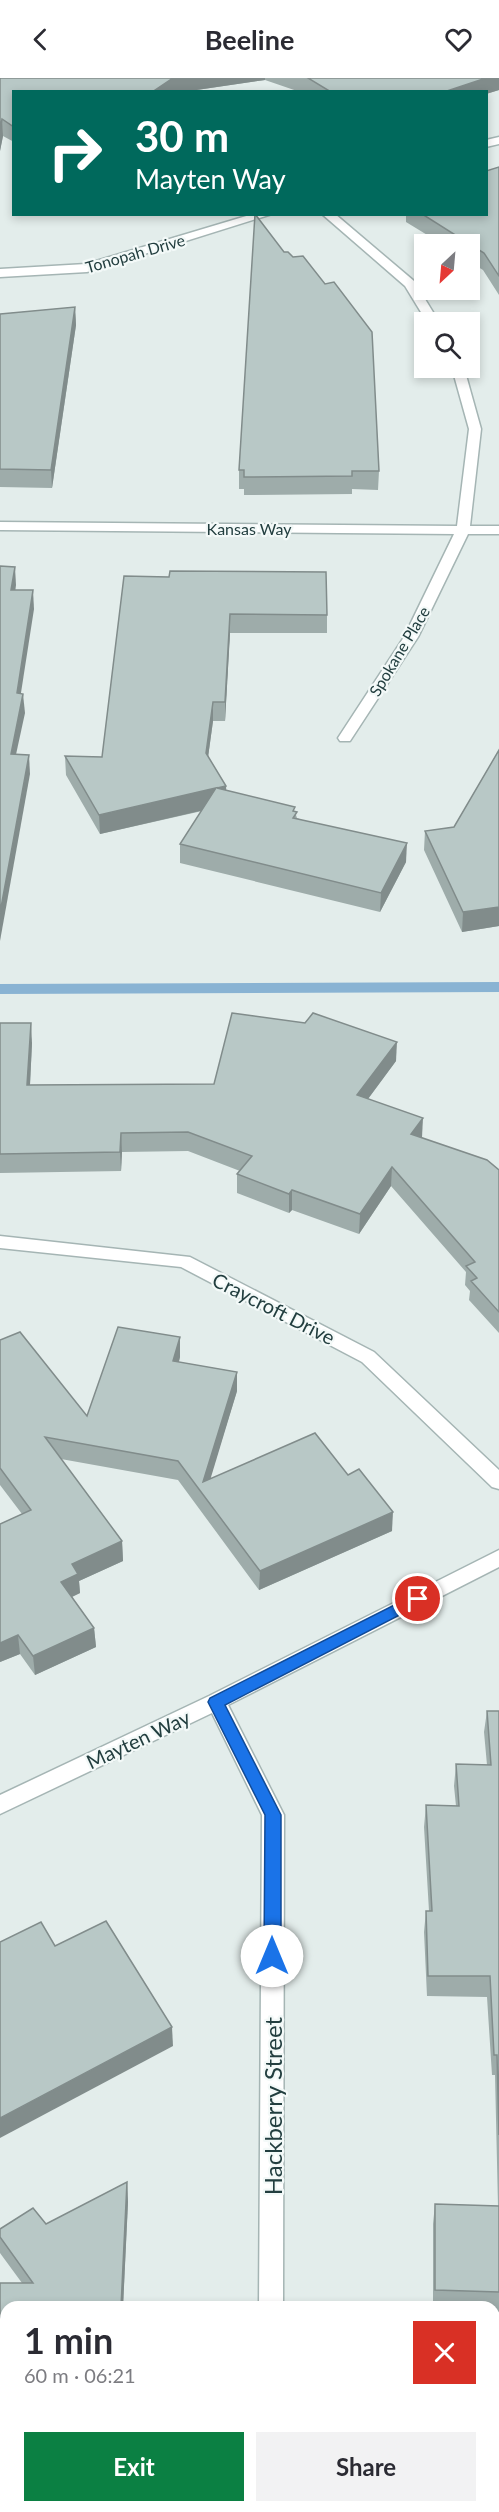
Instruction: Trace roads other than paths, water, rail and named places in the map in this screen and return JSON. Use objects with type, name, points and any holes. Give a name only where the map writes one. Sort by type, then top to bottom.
[{"type":"street","name":"Tonopah Drive","points":[[0,273],[87,268],[260,216]]},
{"type":"street","points":[[329,216],[410,284],[427,312]]},
{"type":"street","name":"Spokane Place","points":[[345,738],[411,637],[463,530],[475,429],[461,378]]},
{"type":"street","name":"Kansas Way","points":[[0,526],[499,530]]},
{"type":"street","name":"Craycroft Drive","points":[[0,1242],[184,1261],[368,1357],[499,1482]]},
{"type":"street","name":"Mayten Way","points":[[0,1805],[216,1702],[499,1558]]},
{"type":"street","name":"Hackberry Street","points":[[216,1702],[273,1815],[271,2301]]},
{"type":"waterway","points":[[0,989],[499,987]]}]
